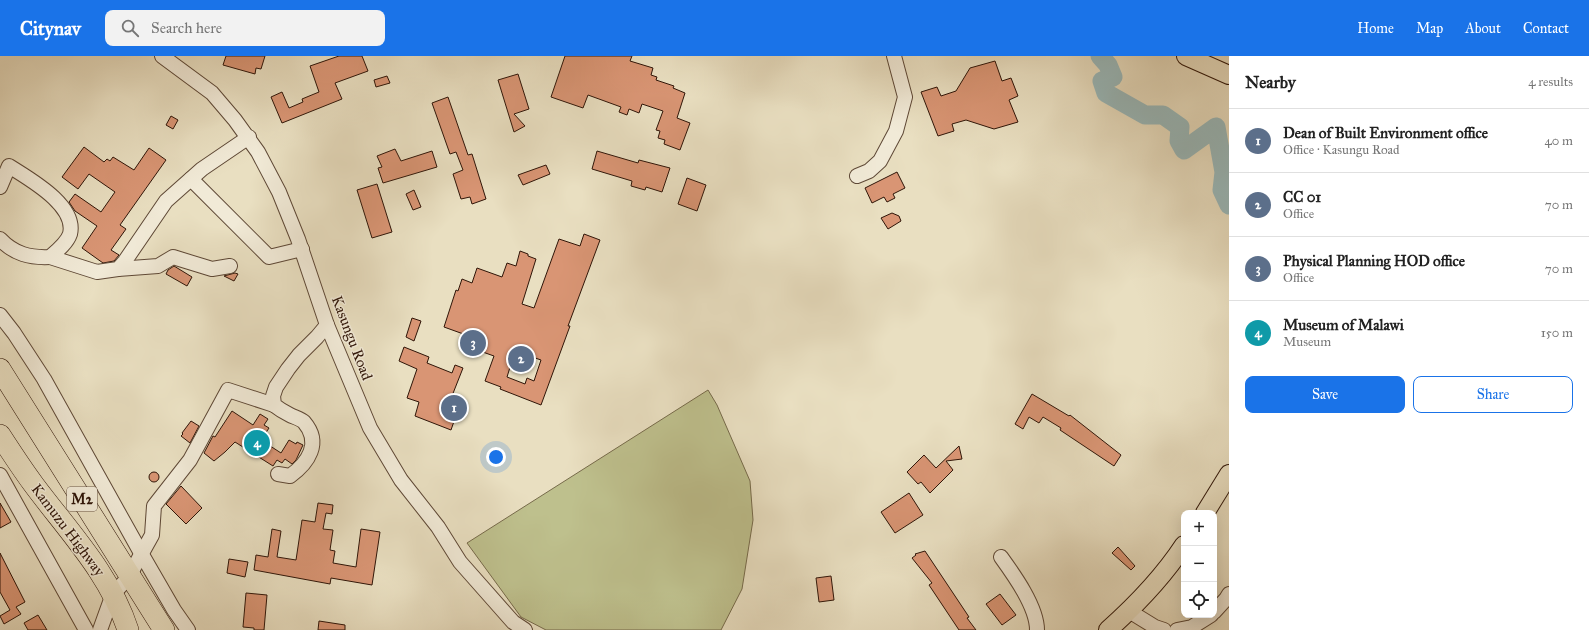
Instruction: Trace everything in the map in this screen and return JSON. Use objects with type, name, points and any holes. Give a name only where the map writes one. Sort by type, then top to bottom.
[{"type":"highway","name":"Kamuzu Highway","points":[[0,369],[164,630]]},
{"type":"highway","name":"Kamuzu Highway","points":[[0,435],[33,484],[100,570],[122,610],[128,630]]},
{"type":"main road","points":[[1186,56],[1229,75]]},
{"type":"main road","points":[[1207,510],[1229,474]]},
{"type":"main road","points":[[1108,630],[1129,611],[1157,581],[1183,546]]},
{"type":"street","name":"Kasungu Road","points":[[162,56],[212,93],[248,137],[267,167],[280,192],[302,249],[327,325],[370,428],[401,480],[438,526],[460,562],[513,622],[525,630]]},
{"type":"street","points":[[857,176],[869,171],[880,161],[896,131],[905,97],[894,56]]},
{"type":"street","points":[[118,269],[166,201],[202,169],[248,137]]},
{"type":"street","points":[[0,187],[5,162],[45,190],[66,211],[70,223],[70,234],[61,247],[50,257]]},
{"type":"street","points":[[191,179],[269,257],[302,249]]},
{"type":"street","points":[[0,239],[5,245],[22,255],[38,258],[50,257],[98,272],[158,266],[173,257],[212,269],[230,266]]},
{"type":"street","points":[[0,315],[14,333],[44,379],[141,553],[174,610],[188,630]]},
{"type":"street","points":[[274,405],[273,396],[284,375],[299,354],[318,338],[327,325]]},
{"type":"street","points":[[100,630],[113,594],[130,575],[152,535],[154,506],[190,460],[228,390],[274,405],[282,411],[304,422],[310,434],[312,443],[312,451],[307,461],[298,471],[290,476],[278,474]]},
{"type":"street","points":[[0,475],[86,630]]},
{"type":"street","points":[[1001,557],[1021,585],[1037,623],[1037,630]]},
{"type":"street","points":[[1217,609],[1229,594]]},
{"type":"street","points":[[1129,611],[1155,627],[1164,630]]},
{"type":"street","points":[[1177,630],[1192,627],[1208,618]]},
{"type":"green space","points":[[708,390],[717,405],[750,481],[753,520],[742,589],[721,630],[546,630],[521,617],[467,543]]},
{"type":"building","points":[[226,56],[265,56],[261,69],[256,68],[255,74],[223,65]]},
{"type":"building","points":[[339,56],[362,56],[368,71],[335,83],[342,99],[282,123],[271,97],[282,92],[289,108],[303,102],[302,99],[319,92],[310,66]]},
{"type":"building","points":[[565,56],[632,56],[630,61],[653,68],[651,75],[657,77],[656,80],[674,86],[673,88],[685,93],[677,118],[690,123],[680,150],[664,144],[665,140],[658,138],[660,131],[656,130],[663,111],[642,104],[639,113],[629,109],[627,115],[619,112],[621,107],[588,95],[583,108],[551,97]]},
{"type":"building","points":[[995,61],[1002,81],[1011,78],[1018,96],[1009,100],[1018,122],[994,129],[966,120],[952,124],[954,131],[938,136],[921,92],[937,87],[941,96],[956,91],[970,68]]},
{"type":"building","points":[[518,74],[529,109],[514,114],[525,126],[514,132],[498,80]]},
{"type":"building","points":[[387,76],[390,83],[376,87],[374,80]]},
{"type":"building","points":[[448,97],[468,155],[472,154],[486,199],[472,204],[470,197],[461,199],[453,174],[463,170],[456,152],[450,154],[432,103]]},
{"type":"building","points":[[171,116],[178,120],[173,129],[166,125]]},
{"type":"building","points":[[84,147],[104,162],[107,159],[110,161],[113,157],[134,170],[149,148],[166,160],[120,225],[126,229],[111,250],[119,255],[114,261],[103,263],[82,248],[97,226],[75,211],[69,202],[75,194],[101,212],[115,192],[89,174],[78,189],[62,177]]},
{"type":"building","points":[[395,149],[401,161],[432,151],[437,167],[383,183],[378,168],[382,167],[377,156]]},
{"type":"building","points":[[597,151],[638,163],[639,160],[670,168],[662,192],[646,187],[645,190],[631,186],[632,181],[592,169]]},
{"type":"building","points":[[546,165],[550,174],[523,185],[518,175]]},
{"type":"building","points":[[897,172],[905,188],[893,194],[895,198],[887,202],[884,197],[872,203],[865,188]]},
{"type":"building","points":[[687,178],[706,185],[697,211],[678,204]]},
{"type":"building","points":[[377,184],[392,232],[372,238],[357,190]]},
{"type":"building","points":[[414,190],[421,207],[413,210],[406,194]]},
{"type":"building","points":[[892,213],[899,216],[901,221],[888,229],[881,218]]},
{"type":"building","points":[[584,234],[600,240],[541,405],[500,389],[501,387],[485,381],[494,356],[477,350],[480,340],[444,327],[456,290],[458,291],[462,279],[472,283],[477,268],[502,277],[507,263],[516,266],[520,251],[528,254],[528,256],[536,259],[522,304],[534,308],[559,239],[580,246]],"holes":[[[515,351],[541,360],[534,381],[527,378],[525,384],[507,377]]]},
{"type":"building","points":[[174,266],[192,277],[187,286],[166,274],[168,270]]},
{"type":"building","points":[[235,273],[238,274],[234,281],[224,276]]},
{"type":"building","points":[[412,318],[421,321],[414,341],[406,337]]},
{"type":"building","points":[[404,347],[429,357],[427,363],[452,373],[455,365],[463,368],[450,401],[460,404],[451,430],[415,416],[419,402],[407,398],[417,369],[399,361]]},
{"type":"building","points":[[1032,394],[1069,416],[1070,415],[1121,455],[1114,466],[1043,417],[1039,423],[1029,417],[1023,429],[1015,424]]},
{"type":"building","points":[[232,411],[253,425],[260,414],[268,419],[264,425],[269,428],[261,440],[281,453],[289,440],[296,444],[297,442],[303,445],[296,460],[292,464],[285,459],[282,463],[277,460],[273,466],[235,442],[214,461],[204,453],[213,436],[215,437]]},
{"type":"building","points":[[191,421],[199,426],[190,443],[181,436]]},
{"type":"building","points":[[959,446],[962,459],[946,461],[953,470],[930,493],[921,482],[918,484],[907,472],[924,455],[936,468]]},
{"type":"building","points":[[152,472],[156,472],[158,473],[158,481],[152,482],[149,479],[149,475]]},
{"type":"building","points":[[181,486],[202,508],[186,524],[166,504]]},
{"type":"building","points":[[909,493],[923,515],[895,533],[881,512]]},
{"type":"building","points":[[0,503],[11,522],[0,528]]},
{"type":"building","points":[[318,503],[333,505],[332,514],[326,513],[323,529],[333,530],[330,550],[335,551],[333,563],[356,567],[361,529],[380,532],[372,585],[331,578],[330,584],[254,570],[256,555],[268,557],[272,529],[281,531],[277,557],[296,560],[302,520],[315,522]]},
{"type":"building","points":[[1118,547],[1135,566],[1131,570],[1112,553]]},
{"type":"building","points":[[925,551],[976,630],[959,630],[929,585],[932,583],[912,558],[916,555],[915,554]]},
{"type":"building","points":[[0,553],[25,602],[16,607],[21,614],[4,624],[0,616],[10,610],[0,592]]},
{"type":"building","points":[[229,559],[248,562],[245,577],[227,573]]},
{"type":"building","points":[[831,576],[834,600],[819,602],[816,578]]},
{"type":"building","points":[[246,593],[267,595],[264,630],[254,630],[254,628],[243,627]]},
{"type":"building","points":[[1000,594],[1016,615],[1002,625],[986,604]]},
{"type":"building","points":[[38,615],[47,630],[28,630],[24,623]]},
{"type":"building","points":[[319,621],[345,625],[345,630],[318,630]]},
{"type":"waterway","points":[[1100,56],[1108,65],[1113,77],[1102,81],[1106,93],[1145,115],[1163,115],[1180,127],[1179,141],[1184,150],[1216,127],[1224,172],[1222,190],[1229,205]]},
{"type":"place","name":"Physical Planning HOD office","points":[[473,343]]},
{"type":"place","name":"CC 01","points":[[521,359]]},
{"type":"place","name":"Dean of Built Environment office","points":[[454,408]]},
{"type":"place","name":"Museum of Malawi","points":[[257,443]]}]
